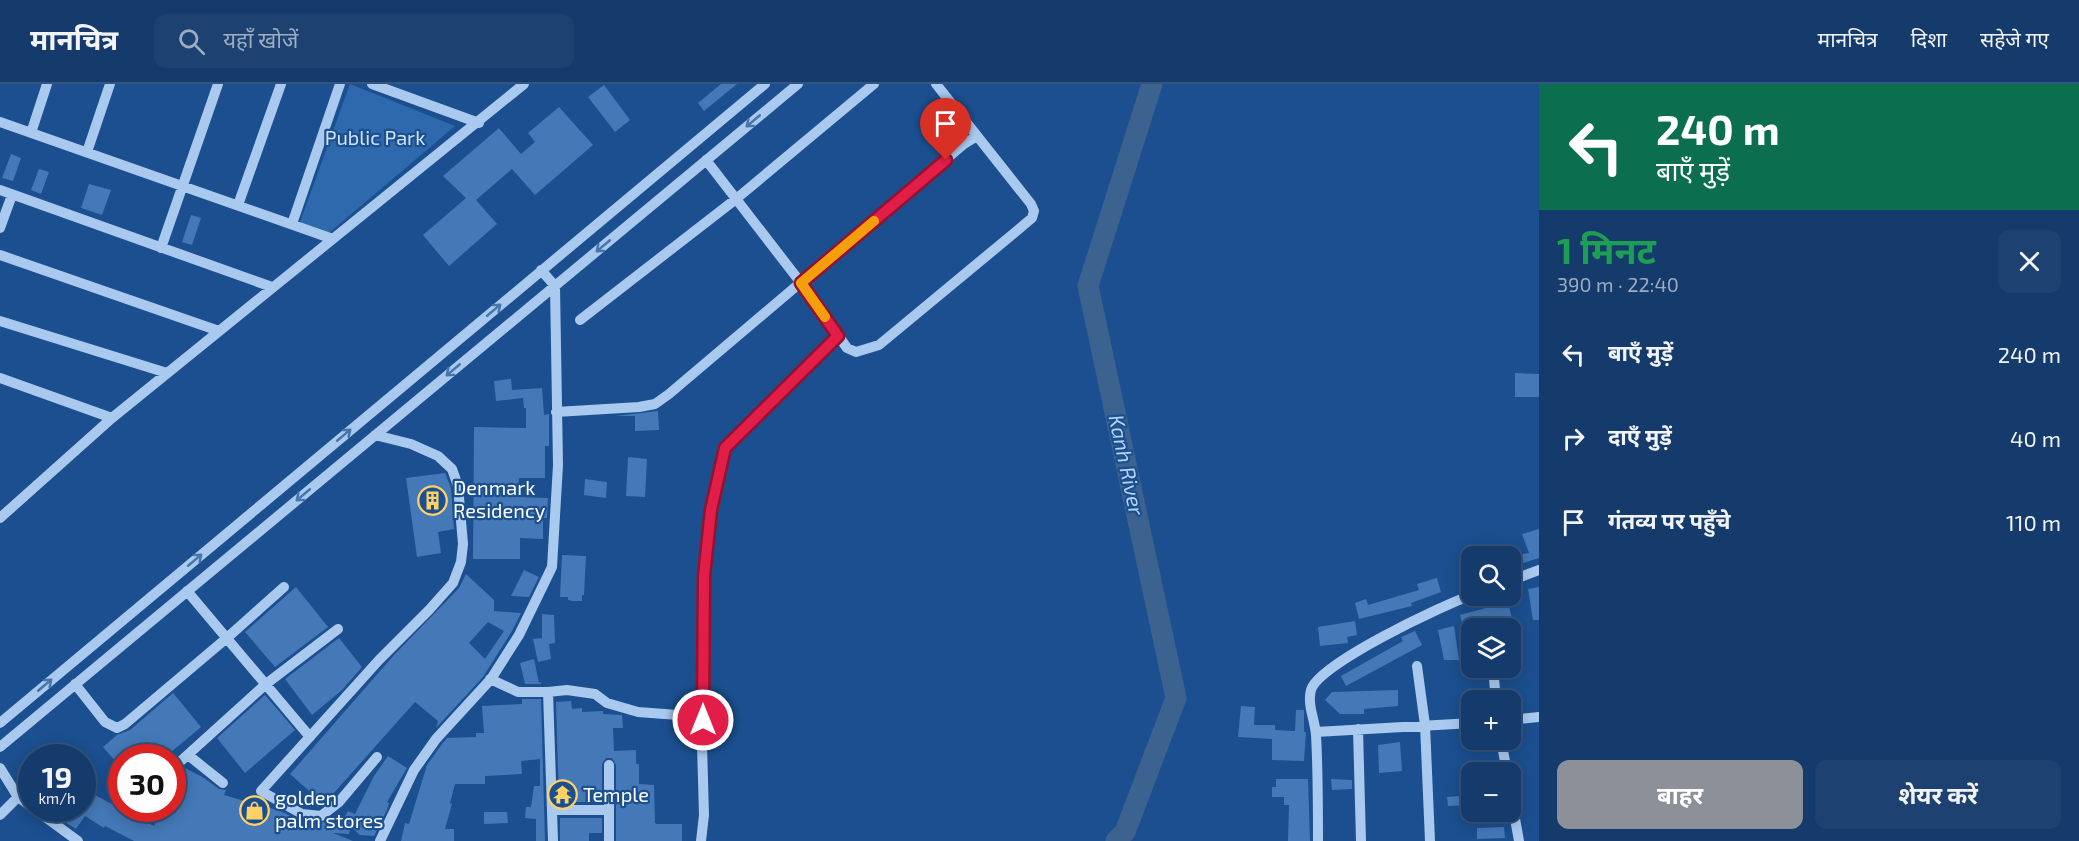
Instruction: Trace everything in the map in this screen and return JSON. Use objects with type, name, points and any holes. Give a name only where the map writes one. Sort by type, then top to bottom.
[{"type":"street","points":[[31,133],[47,84]]},
{"type":"street","points":[[87,152],[110,84]]},
{"type":"street","points":[[161,248],[218,84]]},
{"type":"street","points":[[238,205],[281,84]]},
{"type":"street","points":[[292,224],[340,84]]},
{"type":"street","points":[[372,84],[478,123]]},
{"type":"street","points":[[0,518],[111,418],[524,84]]},
{"type":"street","points":[[0,723],[765,84]]},
{"type":"street","points":[[0,747],[798,84]]},
{"type":"street","points":[[580,320],[736,199],[874,84]]},
{"type":"street","points":[[706,160],[801,283],[847,348],[856,352],[879,345],[1032,218],[1034,211],[1031,204],[936,84]]},
{"type":"street","points":[[0,122],[333,239]]},
{"type":"street","points":[[556,412],[655,404],[964,144],[977,136]]},
{"type":"street","points":[[0,190],[272,287]]},
{"type":"street","points":[[0,228],[12,195]]},
{"type":"street","points":[[0,255],[219,331]]},
{"type":"street","points":[[380,841],[414,770],[436,739],[490,679],[519,635],[552,567],[558,465],[555,286],[542,270]]},
{"type":"street","points":[[0,321],[167,373]]},
{"type":"street","points":[[701,841],[704,815],[704,576],[711,510],[725,448],[838,336]]},
{"type":"street","points":[[0,378],[111,418]]},
{"type":"street","points":[[375,435],[411,444],[438,456],[453,469],[458,486],[462,562],[453,583],[378,660],[261,791],[302,814],[321,816],[339,802],[376,757]]},
{"type":"street","points":[[1521,577],[1539,570]]},
{"type":"street","points":[[75,684],[105,722],[117,728],[125,724],[284,587]]},
{"type":"street","points":[[187,591],[310,737]]},
{"type":"street","points":[[1318,841],[1316,732],[1310,703],[1311,688],[1324,673],[1358,651],[1418,618],[1461,599]]},
{"type":"street","points":[[224,783],[188,755],[266,684],[338,629]]},
{"type":"street","points":[[1417,666],[1425,725],[1430,841]]},
{"type":"street","points":[[490,679],[518,692],[567,690],[595,694],[607,703],[638,712],[678,715],[703,720]]},
{"type":"street","points":[[548,692],[553,841]]},
{"type":"street","points":[[12,713],[24,727]]},
{"type":"street","points":[[1521,719],[1539,717]]},
{"type":"street","points":[[1316,732],[1461,723]]},
{"type":"street","points":[[1358,729],[1361,841]]},
{"type":"street","points":[[609,765],[609,841]]},
{"type":"street","points":[[0,768],[3,778],[18,797],[0,815]]},
{"type":"street","points":[[553,810],[608,810]]},
{"type":"street","points":[[52,822],[78,841]]},
{"type":"street","points":[[1516,822],[1520,841]]},
{"type":"green space","name":"Public Park","points":[[350,84],[455,126],[329,233],[299,225]]},
{"type":"building","points":[[721,84],[737,84],[704,111],[698,103]]},
{"type":"building","points":[[604,85],[630,120],[615,132],[588,97]]},
{"type":"building","points":[[559,107],[593,145],[535,195],[512,169],[476,200],[497,224],[449,266],[423,235],[466,198],[443,176],[499,128],[521,154],[535,142],[528,133]]},
{"type":"building","points":[[11,154],[21,158],[13,181],[2,178]]},
{"type":"building","points":[[39,169],[49,172],[41,194],[31,190]]},
{"type":"building","points":[[89,184],[111,190],[102,215],[81,208]]},
{"type":"building","points":[[191,215],[201,218],[192,245],[182,242]]},
{"type":"building","points":[[1515,373],[1539,374],[1539,397],[1515,397]]},
{"type":"building","points":[[511,379],[512,390],[542,388],[544,415],[549,414],[549,446],[545,446],[545,478],[519,478],[518,497],[548,498],[547,518],[543,518],[543,539],[520,538],[520,559],[473,559],[474,427],[526,428],[526,408],[524,408],[523,398],[496,401],[494,381]]},
{"type":"building","points":[[658,411],[659,430],[635,431],[635,416],[615,416]]},
{"type":"building","points":[[628,457],[647,459],[645,497],[626,496]]},
{"type":"building","name":"Denmark Residency","points":[[445,473],[451,488],[454,529],[438,532],[441,553],[417,557],[406,478]]},
{"type":"building","points":[[585,479],[607,482],[606,498],[584,495]]},
{"type":"building","points":[[1539,529],[1539,558],[1521,564],[1521,554],[1529,553],[1522,534]]},
{"type":"building","points":[[562,555],[586,556],[582,601],[560,597]]},
{"type":"building","points":[[524,570],[539,577],[529,597],[511,596]]},
{"type":"building","points":[[466,574],[494,600],[494,611],[521,613],[512,631],[483,677],[436,728],[438,721],[415,702],[324,804],[290,774],[394,655],[459,588]],"holes":[[[488,622],[504,631],[485,659],[469,643]]]},
{"type":"building","points":[[1437,578],[1441,592],[1411,603],[1412,606],[1359,619],[1355,603],[1366,599],[1368,605],[1419,590],[1417,584]]},
{"type":"building","points":[[296,587],[328,627],[275,667],[245,632]]},
{"type":"building","points":[[1539,587],[1539,620],[1533,620],[1528,589]]},
{"type":"building","points":[[1493,606],[1509,606],[1512,618],[1461,619],[1460,615]]},
{"type":"building","points":[[542,614],[554,615],[555,643],[549,644],[551,659],[538,662],[533,639],[542,638]]},
{"type":"building","points":[[1355,621],[1357,635],[1347,637],[1348,643],[1320,646],[1318,627]]},
{"type":"building","points":[[1454,626],[1459,660],[1444,660],[1438,630]]},
{"type":"building","points":[[1415,631],[1422,645],[1346,686],[1341,676],[1403,641],[1401,637]]},
{"type":"building","points":[[339,638],[362,667],[342,690],[312,715],[285,679]]},
{"type":"building","points":[[534,659],[541,684],[525,684],[520,663]]},
{"type":"building","points":[[1398,690],[1398,706],[1364,709],[1364,714],[1340,714],[1325,700],[1332,692]]},
{"type":"building","points":[[173,693],[201,727],[181,744],[108,744],[108,753],[103,747],[117,735],[130,730]]},
{"type":"building","points":[[265,695],[295,730],[245,773],[217,738]]},
{"type":"building","points":[[522,699],[541,699],[545,841],[536,841],[536,819],[525,818],[526,807],[531,807],[534,786],[540,786],[540,759],[521,761],[522,774],[485,776],[485,784],[455,784],[445,829],[454,829],[454,841],[401,841],[405,823],[409,824],[427,765],[447,738],[476,737],[476,733],[484,733],[482,706],[522,704]]},
{"type":"building","points":[[571,701],[572,709],[582,708],[582,712],[603,711],[603,714],[622,715],[623,728],[613,728],[614,751],[636,750],[639,784],[654,785],[655,823],[682,824],[682,841],[616,841],[616,765],[612,758],[606,758],[602,764],[602,802],[559,802],[556,702]]},
{"type":"building","points":[[1241,706],[1255,707],[1254,725],[1275,725],[1275,730],[1295,731],[1296,710],[1304,710],[1304,732],[1306,732],[1304,761],[1272,760],[1272,739],[1238,737]]},
{"type":"building","points":[[1400,742],[1402,771],[1379,773],[1378,745]]},
{"type":"building","points":[[388,756],[407,768],[387,802],[389,803],[387,810],[374,836],[360,835],[343,820],[348,811],[355,814],[374,776]]},
{"type":"building","points":[[186,769],[219,789],[226,790],[224,795],[280,811],[301,821],[325,822],[350,829],[349,834],[333,833],[353,841],[134,841],[94,822],[96,796],[108,802],[108,822],[146,822],[154,826],[156,822],[186,822]]},
{"type":"building","points":[[1276,779],[1308,779],[1310,841],[1288,841],[1289,805],[1284,805],[1284,797],[1272,797],[1272,787],[1276,787]]},
{"type":"building","points":[[1331,779],[1352,780],[1352,789],[1332,790]]},
{"type":"building","points":[[1461,796],[1461,805],[1448,806],[1447,797]]},
{"type":"building","points":[[484,812],[507,812],[508,823],[484,824]]},
{"type":"building","points":[[560,818],[602,818],[602,833],[589,833],[589,841],[560,841]]},
{"type":"building","points":[[65,822],[81,822],[76,829]]},
{"type":"building","points":[[1504,827],[1505,838],[1477,839],[1477,828]]},
{"type":"waterway","name":"Kanh River","points":[[1116,841],[1125,832],[1176,698],[1088,286],[1152,84]]},
{"type":"slow traffic","points":[[825,317],[801,283],[874,221]]},
{"type":"place","name":"Denmark Residency","points":[[432,500]]},
{"type":"place","name":"Temple","points":[[562,795]]},
{"type":"place","name":"golden palm stores","points":[[254,810]]},
{"type":"route","points":[[703,720],[704,576],[711,510],[725,448],[838,336],[801,283],[946,160]]}]
